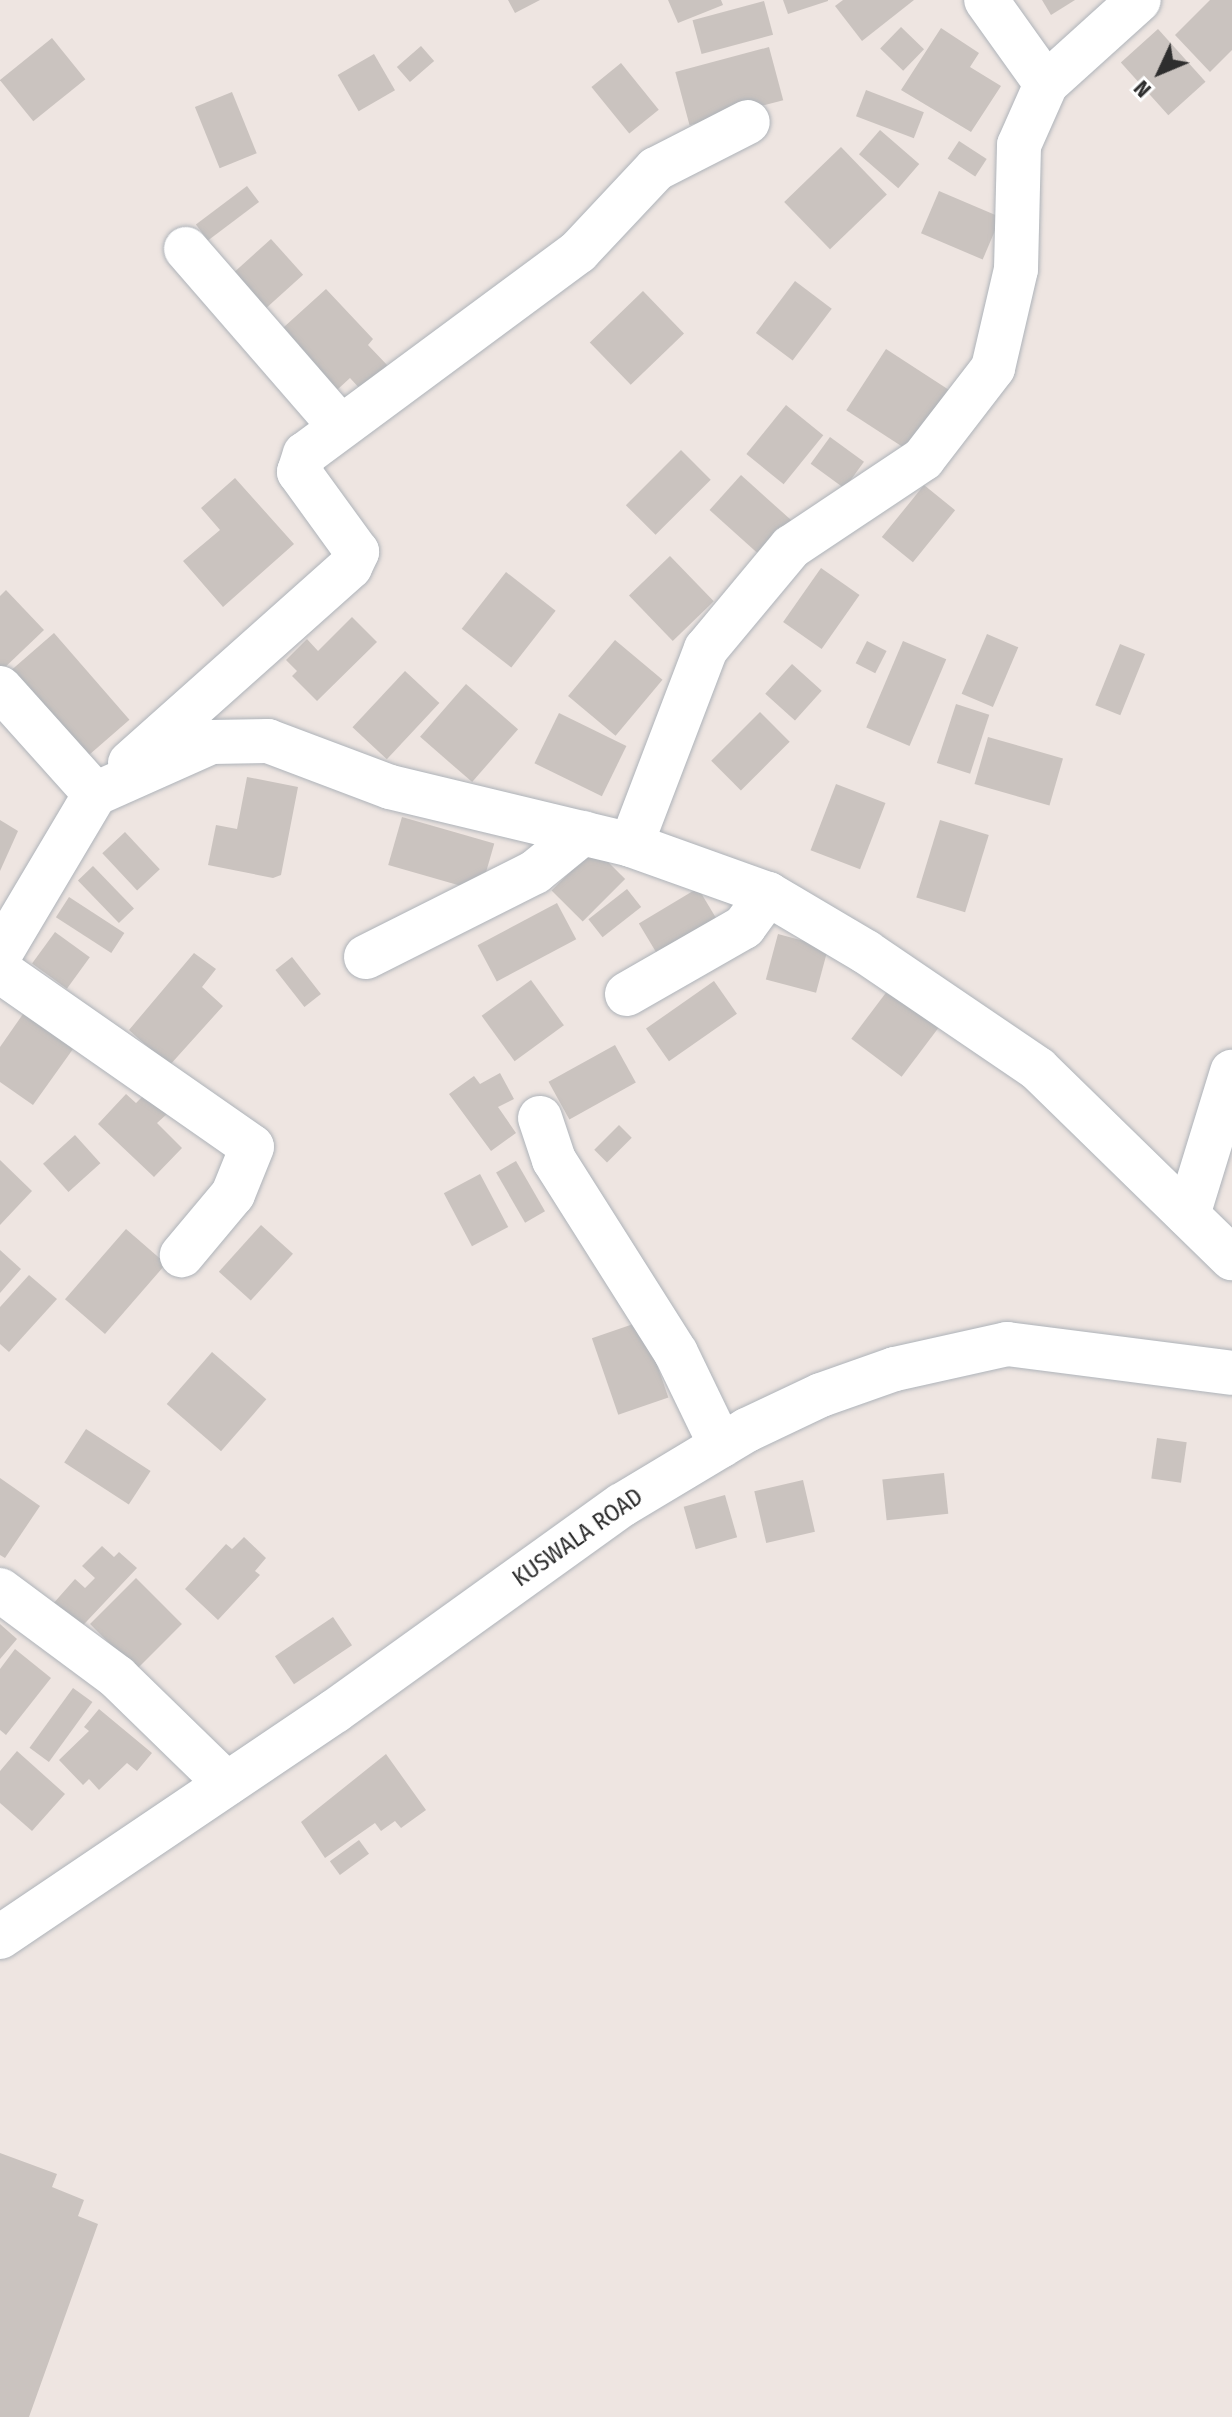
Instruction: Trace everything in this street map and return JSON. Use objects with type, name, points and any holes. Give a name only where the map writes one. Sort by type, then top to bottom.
[{"type":"street","points":[[986,0],[1046,84]]},
{"type":"street","points":[[631,845],[706,649],[791,547],[923,459],[993,368],[1016,269],[1019,145],[1046,84],[1139,0]]},
{"type":"street","points":[[0,954],[95,794],[350,567],[357,552],[299,472],[305,454],[578,252],[656,169],[748,122]]},
{"type":"street","points":[[186,249],[340,426]]},
{"type":"street","points":[[0,688],[95,794]]},
{"type":"street","points":[[95,794],[211,742],[268,741],[390,787],[631,845],[768,894],[866,952],[1038,1069],[1232,1258]]},
{"type":"street","points":[[366,957],[535,872],[583,833]]},
{"type":"street","points":[[627,994],[744,927],[768,894]]},
{"type":"street","points":[[0,971],[252,1147],[233,1194],[182,1255]]},
{"type":"street","points":[[1188,1215],[1232,1072]]},
{"type":"street","points":[[540,1118],[554,1160],[676,1353],[721,1446]]},
{"type":"street","name":"KUSWALA ROAD","points":[[0,1937],[227,1784],[622,1505],[721,1446],[821,1395],[895,1369],[1007,1344],[1232,1373]]},
{"type":"street","points":[[0,1590],[117,1677],[227,1784]]},
{"type":"building","points":[[508,0],[540,0],[515,13]]},
{"type":"building","points":[[668,0],[721,0],[723,5],[678,23]]},
{"type":"building","points":[[783,0],[828,0],[828,1],[788,14]]},
{"type":"building","points":[[843,0],[914,0],[862,41],[835,6]]},
{"type":"building","points":[[1042,0],[1075,0],[1051,15]]},
{"type":"building","points":[[1210,0],[1232,0],[1232,50],[1210,72],[1175,35]]},
{"type":"building","points":[[764,1],[773,35],[702,54],[693,20]]},
{"type":"building","points":[[901,27],[924,49],[903,71],[880,49]]},
{"type":"building","points":[[941,28],[979,53],[970,67],[1001,86],[971,132],[901,90]]},
{"type":"building","points":[[1158,29],[1206,82],[1168,115],[1121,62]]},
{"type":"building","points":[[52,38],[85,79],[33,121],[0,80]]},
{"type":"building","points":[[421,46],[434,61],[410,82],[397,67]]},
{"type":"building","points":[[769,47],[783,100],[690,125],[675,72]]},
{"type":"building","points":[[374,54],[395,90],[359,111],[338,75]]},
{"type":"building","points":[[621,63],[659,110],[629,134],[591,87]]},
{"type":"building","points":[[866,90],[924,112],[914,138],[856,116]]},
{"type":"building","points":[[232,92],[257,153],[220,168],[195,107]]},
{"type":"building","points":[[880,130],[919,164],[898,188],[859,154]]},
{"type":"building","points":[[959,141],[987,159],[975,177],[948,159]]},
{"type":"building","points":[[841,147],[887,194],[830,249],[784,202]]},
{"type":"building","points":[[247,186],[259,202],[208,240],[196,225]]},
{"type":"building","points":[[939,191],[1001,217],[983,260],[921,233]]},
{"type":"building","points":[[271,239],[303,275],[266,308],[234,272]]},
{"type":"building","points":[[795,281],[832,309],[793,361],[756,333]]},
{"type":"building","points":[[326,289],[373,339],[368,345],[388,366],[362,391],[350,378],[325,401],[274,336]]},
{"type":"building","points":[[643,291],[684,333],[631,385],[590,342]]},
{"type":"building","points":[[886,349],[951,391],[912,453],[846,410]]},
{"type":"building","points":[[786,405],[823,435],[784,484],[746,454]]},
{"type":"building","points":[[830,437],[864,462],[845,488],[811,464]]},
{"type":"building","points":[[681,450],[711,480],[656,535],[626,505]]},
{"type":"building","points":[[741,475],[795,524],[764,559],[710,510]]},
{"type":"building","points":[[235,478],[294,544],[223,607],[183,561],[220,530],[201,508]]},
{"type":"building","points":[[924,485],[955,510],[913,562],[882,537]]},
{"type":"building","points":[[670,556],[714,601],[673,641],[629,596]]},
{"type":"building","points":[[821,568],[860,595],[822,649],[783,622]]},
{"type":"building","points":[[506,572],[556,611],[511,668],[462,629]]},
{"type":"building","points":[[6,590],[44,630],[0,672],[0,596]]},
{"type":"building","points":[[352,617],[377,642],[317,701],[292,676],[297,671],[286,660],[307,639],[318,651]]},
{"type":"building","points":[[54,633],[129,720],[79,764],[3,677]]},
{"type":"building","points":[[987,634],[1018,647],[993,707],[962,694]]},
{"type":"building","points":[[615,640],[662,680],[616,736],[568,696]]},
{"type":"building","points":[[867,641],[887,651],[875,673],[856,663]]},
{"type":"building","points":[[903,641],[946,659],[910,746],[866,728]]},
{"type":"building","points":[[1120,644],[1145,654],[1120,715],[1095,705]]},
{"type":"building","points":[[792,664],[822,691],[795,720],[765,694]]},
{"type":"building","points":[[405,671],[439,703],[387,759],[352,727]]},
{"type":"building","points":[[466,684],[518,729],[472,782],[420,737]]},
{"type":"building","points":[[956,704],[989,715],[970,774],[937,763]]},
{"type":"building","points":[[760,712],[790,742],[741,790],[711,761]]},
{"type":"building","points":[[559,713],[626,746],[602,796],[534,763]]},
{"type":"building","points":[[988,737],[1063,758],[1049,806],[974,784]]},
{"type":"building","points":[[247,777],[298,787],[281,875],[273,878],[208,865],[216,825],[237,829]]},
{"type":"building","points":[[836,784],[885,803],[860,869],[811,850]]},
{"type":"building","points":[[402,817],[494,843],[480,892],[388,865]]},
{"type":"building","points":[[0,820],[18,831],[0,871]]},
{"type":"building","points":[[940,820],[989,835],[965,912],[916,897]]},
{"type":"building","points":[[125,832],[160,869],[137,890],[102,853]]},
{"type":"building","points":[[594,848],[625,879],[583,922],[552,890]]},
{"type":"building","points":[[93,866],[134,908],[119,923],[78,881]]},
{"type":"building","points":[[698,888],[720,924],[660,960],[639,924]]},
{"type":"building","points":[[627,889],[641,907],[603,937],[588,919]]},
{"type":"building","points":[[69,897],[124,933],[111,953],[56,917]]},
{"type":"building","points":[[557,903],[576,939],[497,981],[478,945]]},
{"type":"building","points":[[55,932],[90,957],[67,989],[32,964]]},
{"type":"building","points":[[778,934],[828,947],[816,993],[766,979]]},
{"type":"building","points":[[194,953],[216,969],[202,987],[223,1006],[169,1066],[129,1030]]},
{"type":"building","points":[[292,957],[321,994],[304,1007],[275,970]]},
{"type":"building","points":[[531,980],[564,1025],[515,1061],[482,1016]]},
{"type":"building","points":[[714,981],[737,1014],[669,1061],[646,1029]]},
{"type":"building","points":[[888,990],[938,1028],[902,1077],[851,1039]]},
{"type":"building","points":[[23,1014],[73,1049],[33,1105],[0,1082],[0,1047]]},
{"type":"building","points":[[615,1045],[636,1083],[569,1119],[549,1082]]},
{"type":"building","points":[[500,1073],[514,1099],[498,1107],[516,1133],[491,1151],[449,1094],[474,1076],[480,1084]]},
{"type":"building","points":[[146,1093],[167,1114],[157,1123],[182,1148],[154,1177],[98,1124],[126,1094],[136,1103]]},
{"type":"building","points":[[619,1125],[632,1138],[607,1162],[594,1150]]},
{"type":"building","points":[[75,1135],[100,1163],[68,1192],[43,1164]]},
{"type":"building","points":[[0,1160],[32,1191],[0,1225]]},
{"type":"building","points":[[516,1161],[545,1211],[525,1223],[496,1172]]},
{"type":"building","points":[[480,1174],[508,1227],[472,1246],[444,1193]]},
{"type":"building","points":[[261,1225],[293,1254],[251,1301],[219,1272]]},
{"type":"building","points":[[126,1229],[166,1264],[105,1334],[65,1299]]},
{"type":"building","points":[[0,1250],[21,1269],[0,1293]]},
{"type":"building","points":[[29,1275],[57,1299],[9,1352],[0,1344],[0,1307]]},
{"type":"building","points":[[642,1321],[668,1398],[618,1415],[592,1338]]},
{"type":"building","points":[[212,1352],[266,1399],[221,1451],[167,1404]]},
{"type":"building","points":[[86,1429],[151,1471],[129,1504],[64,1463]]},
{"type":"building","points":[[1157,1438],[1187,1442],[1181,1483],[1151,1479]]},
{"type":"building","points":[[944,1473],[948,1514],[887,1520],[882,1479]]},
{"type":"building","points":[[0,1478],[40,1506],[5,1558],[0,1555]]},
{"type":"building","points":[[803,1480],[815,1532],[766,1543],[754,1491]]},
{"type":"building","points":[[725,1495],[737,1537],[696,1549],[684,1507]]},
{"type":"building","points":[[244,1537],[266,1558],[255,1571],[260,1575],[218,1620],[185,1589],[226,1544],[232,1549]]},
{"type":"building","points":[[102,1546],[114,1557],[119,1552],[137,1568],[71,1638],[44,1614],[75,1579],[85,1588],[95,1578],[82,1566]]},
{"type":"building","points":[[136,1578],[182,1624],[136,1670],[90,1624]]},
{"type":"building","points":[[333,1617],[352,1645],[294,1684],[275,1656]]},
{"type":"building","points":[[0,1624],[17,1639],[0,1659]]},
{"type":"building","points":[[15,1649],[51,1678],[6,1735],[0,1730],[0,1669]]},
{"type":"building","points":[[73,1688],[92,1702],[49,1762],[30,1748]]},
{"type":"building","points":[[99,1709],[152,1753],[137,1771],[127,1763],[99,1790],[89,1779],[83,1785],[59,1760],[89,1731],[84,1727]]},
{"type":"building","points":[[17,1751],[65,1794],[32,1831],[0,1803],[0,1771]]},
{"type":"building","points":[[386,1754],[426,1810],[401,1828],[395,1821],[381,1831],[375,1823],[325,1858],[301,1822]]},
{"type":"building","points":[[359,1840],[369,1854],[340,1875],[330,1861]]},
{"type":"building","points":[[0,2153],[57,2174],[52,2187],[84,2200],[78,2216],[98,2224],[29,2417],[0,2417]]}]
